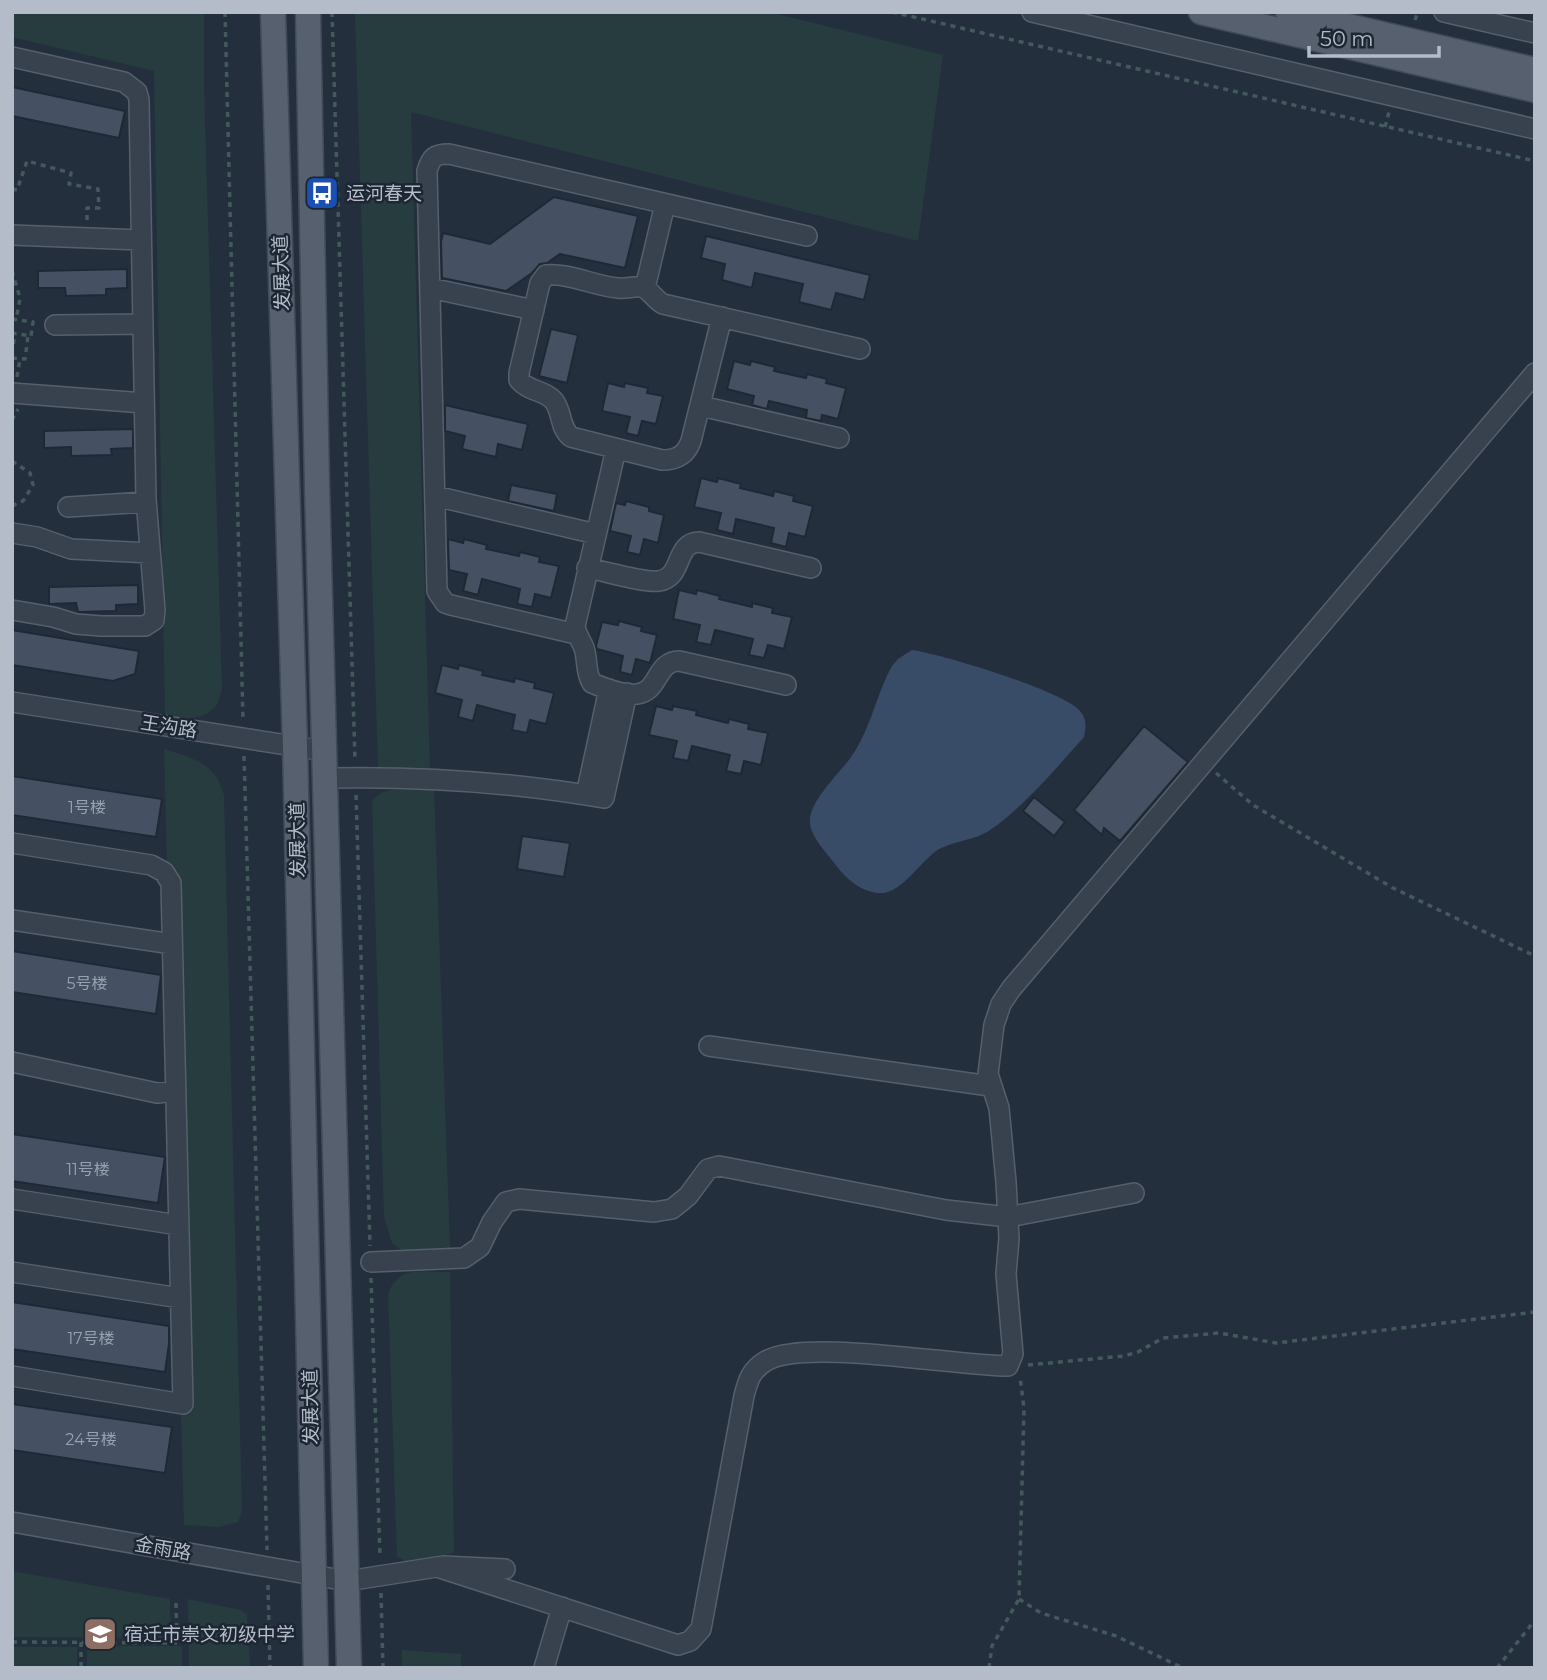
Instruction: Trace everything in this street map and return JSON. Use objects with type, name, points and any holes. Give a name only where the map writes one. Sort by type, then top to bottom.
[{"type":"main road","name":"发展大道","points":[[272,12],[295,746],[316,1668]]},
{"type":"main road","name":"发展大道","points":[[310,12],[317,473],[349,1668]]},
{"type":"main road","points":[[1201,12],[1535,90]]},
{"type":"main road","points":[[1288,12],[1535,70]]},
{"type":"street","points":[[1032,12],[1535,129]]},
{"type":"street","points":[[1444,12],[1535,33]]},
{"type":"street","points":[[12,57],[124,82],[137,92],[146,502],[155,610],[154,620],[145,626],[76,624],[12,610]]},
{"type":"street","points":[[576,634],[445,603],[437,592],[427,171],[430,160],[437,154],[449,153],[807,236]]},
{"type":"street","points":[[645,288],[666,204]]},
{"type":"street","points":[[12,235],[141,240]]},
{"type":"street","points":[[645,288],[619,288],[556,274],[545,275],[540,283],[519,380],[531,390],[551,398],[556,404],[560,422],[571,438],[662,460],[672,460],[688,451],[722,317]]},
{"type":"street","points":[[430,288],[534,310]]},
{"type":"street","points":[[645,288],[654,299],[663,304],[860,349]]},
{"type":"street","points":[[55,325],[143,324]]},
{"type":"street","points":[[437,1567],[678,1645],[690,1641],[701,1629],[748,1378],[755,1369],[784,1353],[826,1352],[1008,1366],[1013,1354],[1006,1274],[1008,1217],[999,1108],[988,1074],[994,1025],[1001,1004],[1535,373]]},
{"type":"street","points":[[12,393],[144,403]]},
{"type":"street","points":[[701,406],[839,438]]},
{"type":"street","points":[[616,449],[576,618],[576,634],[584,649],[588,677],[592,683],[618,691],[641,694],[655,683],[660,671],[673,661],[786,685]]},
{"type":"street","points":[[435,496],[596,534]]},
{"type":"street","points":[[68,507],[146,502]]},
{"type":"street","points":[[12,533],[37,537],[71,550],[150,553]]},
{"type":"street","points":[[587,568],[659,581],[676,570],[688,545],[699,542],[811,568]]},
{"type":"street","points":[[326,778],[392,776],[492,782],[595,796],[618,691]]},
{"type":"street","name":"王沟路","points":[[12,702],[325,751]]},
{"type":"street","points":[[12,843],[158,868],[171,883],[183,1404],[12,1376]]},
{"type":"street","points":[[12,920],[172,944]]},
{"type":"street","points":[[709,1046],[990,1086]]},
{"type":"street","points":[[12,1062],[157,1093],[175,1091]]},
{"type":"street","points":[[371,1262],[464,1258],[480,1247],[492,1222],[506,1202],[519,1199],[654,1212],[672,1209],[688,1196],[708,1169],[719,1166],[946,1210],[1008,1217],[1134,1193]]},
{"type":"street","points":[[12,1199],[178,1225]]},
{"type":"street","points":[[12,1272],[180,1298]]},
{"type":"street","name":"金雨路","points":[[12,1522],[347,1581]]},
{"type":"street","points":[[347,1581],[437,1567],[505,1569]]},
{"type":"street","points":[[544,1668],[562,1607]]},
{"type":"path","points":[[225,12],[270,1668]]},
{"type":"path","points":[[332,12],[383,1668]]},
{"type":"path","points":[[892,12],[1535,161]]},
{"type":"path","points":[[919,18],[920,12]]},
{"type":"path","points":[[12,189],[17,190],[27,161],[71,173],[69,184],[98,189],[99,208],[86,208],[88,238]]},
{"type":"path","points":[[12,271],[20,298],[14,319],[33,322],[25,359],[12,356],[14,334],[28,336]]},
{"type":"path","points":[[12,461],[30,473],[33,485],[23,501],[12,506]]},
{"type":"path","points":[[1204,762],[1253,805],[1392,888],[1535,956]]},
{"type":"path","points":[[1008,1366],[1125,1356],[1163,1338],[1219,1334],[1276,1343],[1535,1312]]},
{"type":"path","points":[[989,1668],[992,1646],[1019,1599],[1024,1408],[1019,1375],[1008,1366]]},
{"type":"path","points":[[1019,1599],[1041,1613],[1116,1636],[1183,1668]]},
{"type":"path","points":[[12,1642],[177,1643],[176,1603]]},
{"type":"path","points":[[1497,1668],[1535,1620]]},
{"type":"path","points":[[81,1642],[81,1668]]},
{"type":"green space","points":[[12,12],[204,12],[222,689],[212,711],[199,716],[185,719],[165,717],[154,71],[12,37]]},
{"type":"green space","points":[[355,12],[769,12],[943,55],[918,241],[411,112],[430,770],[378,768]]},
{"type":"green space","points":[[164,749],[202,763],[215,775],[224,795],[242,1511],[238,1522],[219,1527],[184,1525]]},
{"type":"green space","points":[[394,789],[434,789],[450,1248],[401,1250],[392,1243],[384,1218],[372,800],[381,793]]},
{"type":"green space","points":[[421,1271],[450,1272],[454,1553],[407,1562],[397,1556],[388,1294],[398,1278],[405,1274]]},
{"type":"green space","points":[[12,1571],[170,1599],[171,1638],[12,1637]]},
{"type":"green space","points":[[188,1599],[240,1610],[247,1614],[250,1668],[189,1668]]},
{"type":"green space","points":[[87,1646],[182,1646],[182,1668],[87,1668]]},
{"type":"green space","points":[[12,1647],[77,1647],[77,1668],[12,1668]]},
{"type":"green space","points":[[402,1650],[461,1654],[461,1668],[402,1668]]},
{"type":"water","points":[[912,650],[974,666],[1051,694],[1080,711],[1085,720],[1085,733],[1040,786],[1003,820],[984,834],[936,851],[897,888],[876,893],[856,884],[839,870],[813,834],[811,815],[825,788],[858,746],[892,666]]},
{"type":"building","points":[[12,87],[125,111],[119,138],[12,116]]},
{"type":"building","points":[[554,197],[638,216],[625,268],[560,254],[547,263],[540,264],[506,291],[442,278],[443,233],[490,244]]},
{"type":"building","points":[[706,236],[870,275],[864,300],[836,293],[831,310],[799,302],[803,284],[755,273],[752,288],[722,280],[725,264],[701,258]]},
{"type":"building","points":[[127,269],[127,288],[106,289],[106,295],[66,296],[65,288],[38,288],[38,271]]},
{"type":"building","points":[[551,329],[578,335],[567,383],[539,376]]},
{"type":"building","points":[[734,361],[750,365],[751,361],[775,367],[774,371],[806,378],[807,374],[846,388],[838,419],[822,415],[821,421],[806,418],[807,410],[769,401],[767,409],[752,405],[754,396],[727,389]]},
{"type":"building","points":[[608,383],[624,387],[625,383],[648,388],[647,393],[663,396],[656,424],[642,421],[638,436],[626,433],[630,417],[602,411]]},
{"type":"building","points":[[445,405],[528,424],[522,450],[498,444],[496,457],[462,449],[465,436],[445,431]]},
{"type":"building","points":[[133,429],[133,448],[111,449],[112,455],[71,456],[71,447],[44,448],[44,431]]},
{"type":"building","points":[[701,478],[717,482],[718,478],[741,484],[740,488],[773,496],[774,491],[794,496],[793,501],[813,506],[805,537],[789,533],[786,547],[771,543],[774,528],[736,519],[733,534],[717,530],[721,513],[694,507]]},
{"type":"building","points":[[511,485],[557,494],[554,511],[508,501]]},
{"type":"building","points":[[626,501],[649,507],[649,511],[664,515],[658,543],[644,539],[640,555],[627,552],[631,536],[610,531],[616,503],[625,505]]},
{"type":"building","points":[[448,539],[463,543],[464,539],[487,545],[486,549],[519,556],[520,552],[540,557],[539,562],[559,566],[551,598],[535,594],[532,607],[517,604],[520,589],[482,579],[478,595],[463,591],[467,574],[449,570]]},
{"type":"building","points":[[138,585],[138,604],[116,605],[116,611],[78,612],[76,603],[49,604],[49,587]]},
{"type":"building","points":[[679,590],[696,594],[697,590],[720,596],[719,599],[752,607],[752,603],[773,608],[772,613],[792,617],[784,649],[768,645],[764,658],[749,655],[753,639],[715,630],[711,645],[696,642],[700,625],[673,619]]},
{"type":"building","points":[[619,621],[642,627],[641,631],[657,635],[650,663],[636,659],[632,675],[620,672],[623,656],[597,649],[596,646],[602,622],[618,625]]},
{"type":"building","points":[[12,630],[139,651],[135,674],[113,681],[12,665]]},
{"type":"building","points":[[442,665],[458,669],[459,665],[483,671],[482,675],[514,682],[515,678],[535,683],[534,688],[554,693],[546,724],[530,720],[527,733],[512,730],[515,715],[477,705],[473,721],[458,717],[462,700],[435,693]]},
{"type":"building","points":[[656,706],[697,711],[696,715],[728,723],[729,719],[749,724],[748,729],[768,733],[761,765],[744,761],[741,774],[726,771],[730,755],[692,746],[688,761],[673,758],[677,741],[649,735]]},
{"type":"building","points":[[1144,726],[1188,762],[1120,841],[1104,828],[1102,835],[1074,810]]},
{"type":"building","points":[[12,776],[162,799],[156,837],[12,815]]},
{"type":"building","points":[[1034,797],[1065,822],[1054,836],[1023,811]]},
{"type":"building","points":[[522,836],[570,843],[564,877],[517,869]]},
{"type":"building","points":[[12,951],[161,975],[156,1014],[12,992]]},
{"type":"building","points":[[12,1134],[165,1157],[158,1203],[12,1181]]},
{"type":"building","points":[[12,1302],[169,1326],[165,1372],[12,1349]]},
{"type":"building","points":[[12,1404],[172,1427],[165,1473],[12,1450]]},
{"type":"place","name":"运河春天","points":[[322,193]]},
{"type":"place","name":"宿迁市崇文初级中学","points":[[100,1634]]}]
